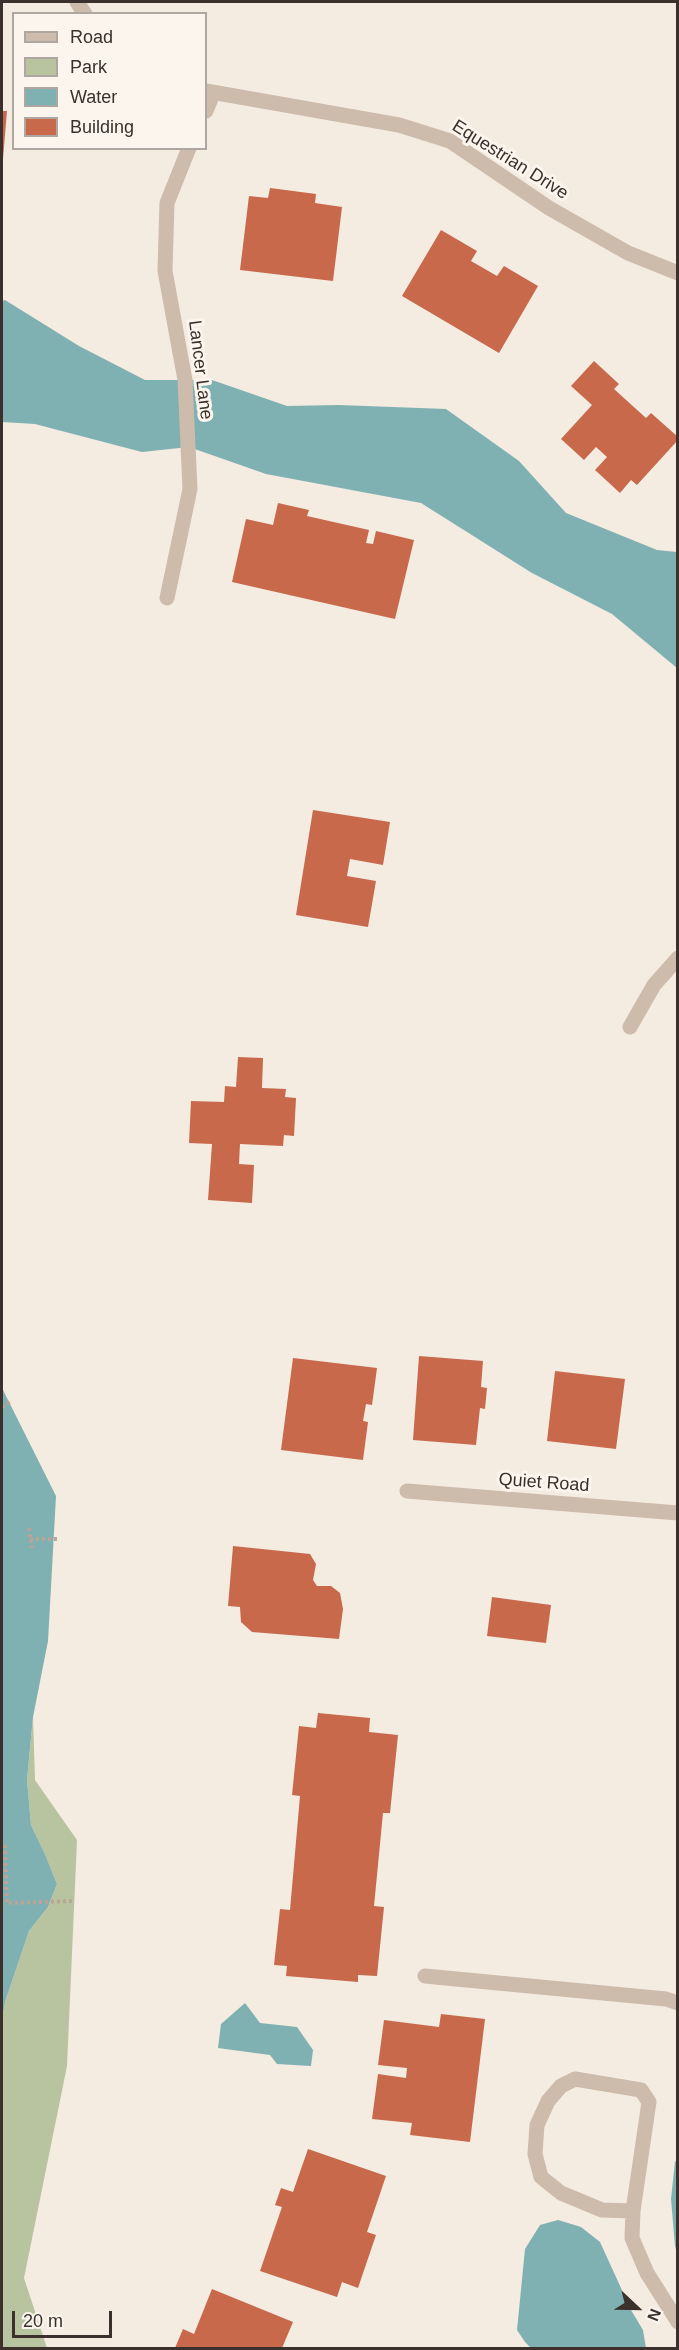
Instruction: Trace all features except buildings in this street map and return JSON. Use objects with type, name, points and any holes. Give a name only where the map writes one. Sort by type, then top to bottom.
[{"type":"street","name":"Equestrian Drive","points":[[209,92],[399,125],[450,141],[559,213],[628,253],[678,273]]},
{"type":"street","name":"Lancer Lane","points":[[167,598],[190,489],[185,380],[165,271],[167,203],[188,150]]},
{"type":"street","points":[[630,1027],[654,985],[678,958]]},
{"type":"street","name":"Quiet Road","points":[[407,1491],[678,1513]]},
{"type":"street","points":[[426,1976],[666,1999],[678,2003]]},
{"type":"street","points":[[633,2211],[602,2210],[561,2193],[541,2178],[535,2154],[537,2125],[548,2101],[561,2086],[575,2079],[641,2090],[649,2102],[633,2211],[632,2238],[647,2273],[678,2322]]},
{"type":"path","points":[[2,1407],[10,1402]]},
{"type":"path","points":[[29,1528],[32,1548]]},
{"type":"path","points":[[30,1539],[58,1539]]},
{"type":"path","points":[[5,1845],[7,1903],[74,1901]]},
{"type":"green space","points":[[33,1717],[35,1780],[77,1840],[67,2066],[24,2278],[47,2348],[2,2348],[2,2020],[5,2002],[29,1931],[48,1907],[57,1884],[31,1825],[27,1780]]},
{"type":"water","points":[[5,300],[79,346],[145,380],[212,380],[287,406],[339,405],[446,409],[519,461],[566,513],[657,550],[677,552],[677,668],[612,614],[532,573],[421,503],[266,474],[189,447],[142,452],[35,424],[2,422],[2,301]]},
{"type":"water","points":[[2,1388],[56,1496],[48,1641],[33,1717],[27,1780],[31,1825],[57,1884],[48,1907],[29,1931],[5,2002],[2,2020]]},
{"type":"water","points":[[245,2003],[260,2023],[297,2027],[313,2050],[311,2066],[277,2064],[270,2055],[218,2048],[221,2024]]},
{"type":"water","points":[[677,2159],[677,2253],[671,2199]]},
{"type":"water","points":[[558,2220],[581,2227],[600,2242],[631,2310],[643,2330],[646,2348],[531,2348],[525,2342],[517,2330],[525,2249],[540,2225]]}]
